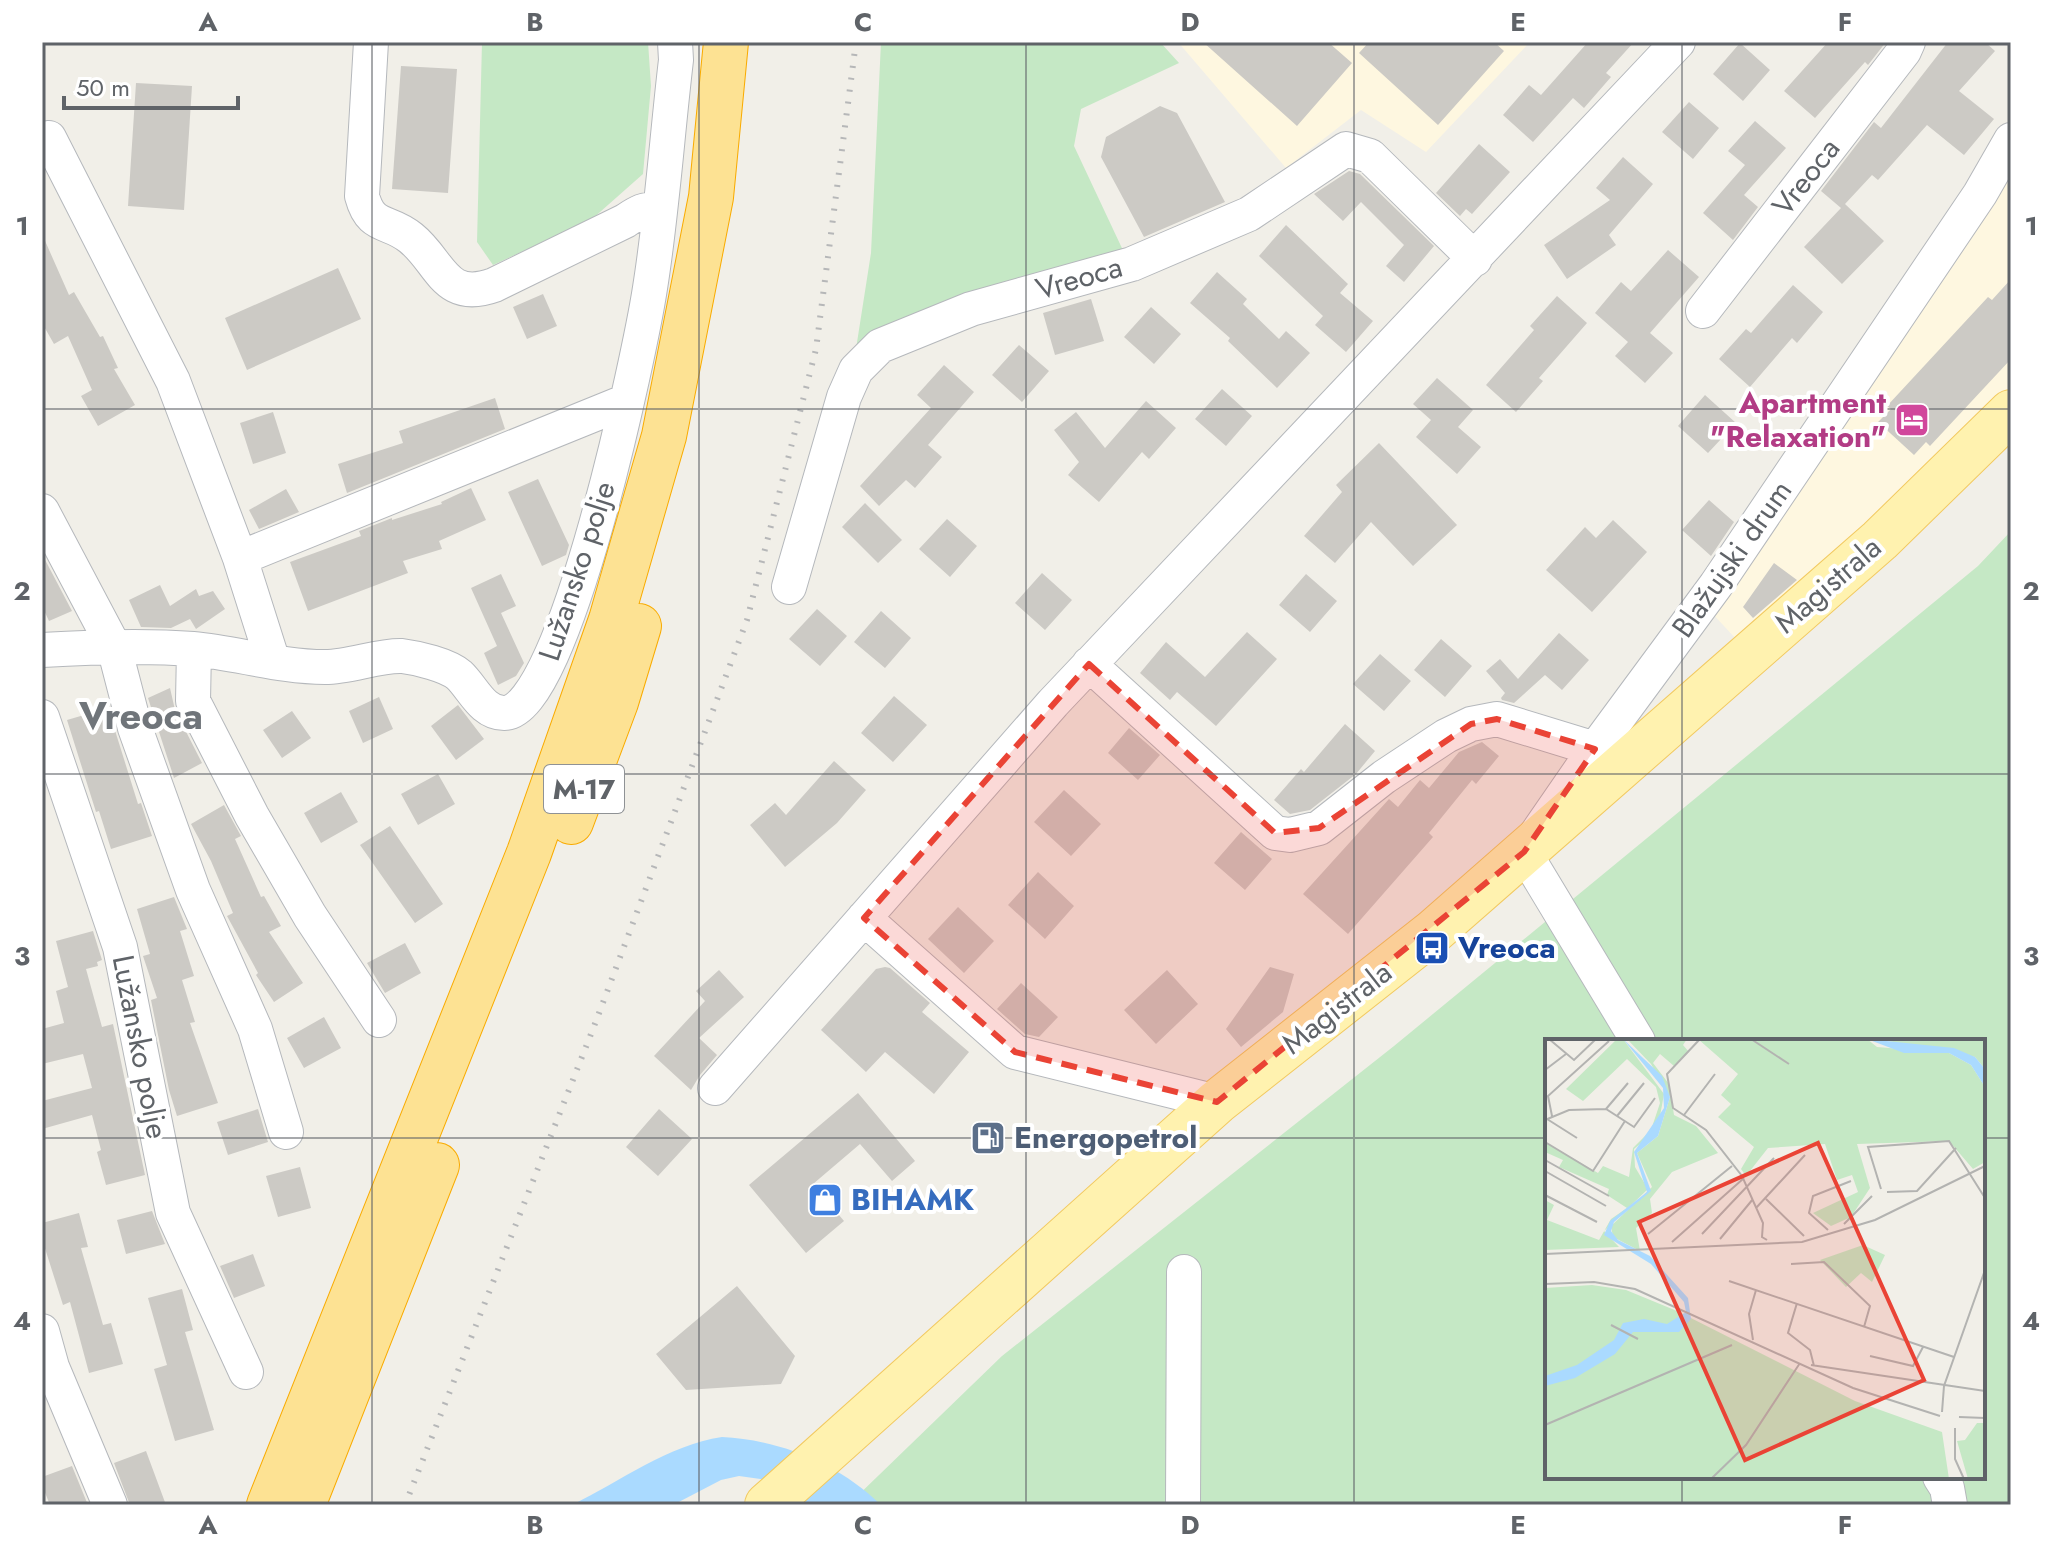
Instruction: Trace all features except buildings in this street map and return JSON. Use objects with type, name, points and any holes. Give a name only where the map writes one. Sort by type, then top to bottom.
[{"type":"highway","name":"M-17","points":[[269,1505],[529,853],[611,620],[664,436],[708,212],[726,42]]},
{"type":"highway","name":"M-17","points":[[303,1505],[538,910],[616,702],[691,448],[740,201],[756,42]]},
{"type":"main road","name":"Magistrala","points":[[767,1505],[1217,1102],[1434,931],[1880,540],[2011,412]]},
{"type":"street","points":[[371,42],[362,196],[366,212],[374,221],[411,238],[453,285],[479,291],[625,221],[639,211],[660,209]]},
{"type":"street","name":"Lužansko polje","points":[[42,650],[114,647],[194,649],[325,667],[401,656],[428,662],[458,674],[492,711],[507,713],[529,696],[547,668],[569,614],[627,401],[650,288],[676,60],[675,42]]},
{"type":"street","points":[[715,1088],[1089,664],[1678,42]]},
{"type":"street","name":"Vreoca","points":[[1703,311],[1908,42]]},
{"type":"street","points":[[49,138],[173,381],[240,558],[273,662]]},
{"type":"street","name":"Blažujski drum","points":[[1524,852],[1595,749],[1716,585],[1980,194],[2011,140]]},
{"type":"street","name":"Vreoca","points":[[789,587],[844,397],[856,370],[880,346],[971,309],[1132,264],[1249,214],[1346,149],[1370,156],[1475,259]]},
{"type":"street","points":[[240,558],[627,401]]},
{"type":"street","points":[[42,511],[114,647],[135,728],[193,890],[255,1029],[286,1132]]},
{"type":"street","points":[[194,649],[193,701],[259,829],[310,916],[379,1020]]},
{"type":"street","points":[[1089,664],[1275,833],[1290,835],[1319,828],[1384,777],[1446,736],[1471,724],[1497,719],[1595,749]]},
{"type":"street","name":"Lužansko polje","points":[[42,717],[120,947],[173,1213],[246,1372]]},
{"type":"street","points":[[1524,852],[1637,1039]]},
{"type":"street","points":[[864,918],[1015,1052],[1217,1102]]},
{"type":"street","points":[[1183,1505],[1184,1272]]},
{"type":"street","points":[[42,1331],[52,1367],[110,1505]]},
{"type":"street","points":[[1941,1479],[1947,1488],[1950,1505]]},
{"type":"highlighted area","points":[[1089,664],[1275,833],[1319,828],[1471,724],[1497,719],[1595,749],[1524,852],[1217,1102],[1015,1052],[864,918]]},
{"type":"shaded area","points":[[1178,42],[1530,42],[1426,152],[1361,110],[1286,168]]},
{"type":"shaded area","points":[[2011,169],[2011,412],[1750,654],[1711,612]]},
{"type":"green space","points":[[482,42],[648,42],[651,86],[643,174],[591,220],[493,265],[477,242]]},
{"type":"green space","points":[[881,42],[1160,42],[1179,63],[1081,109],[1074,146],[1128,261],[853,368],[871,253]]},
{"type":"green space","points":[[2011,531],[2011,1505],[848,1505],[1002,1356],[1394,1046],[1978,566]]},
{"type":"water","points":[[722,1437],[766,1443],[808,1457],[847,1478],[881,1505],[803,1505],[800,1496],[776,1481],[739,1476],[721,1480],[673,1505],[572,1505],[664,1456],[702,1441]]},
{"type":"railway","points":[[405,1505],[593,1029],[747,620],[816,349],[856,42]]},
{"type":"place","name":"Apartment \"Relaxation\"","points":[[1912,420]]},
{"type":"place","name":"Vreoca","points":[[1432,948]]},
{"type":"place","name":"Energopetrol","points":[[988,1138]]},
{"type":"place","name":"BIHAMK","points":[[825,1200]]},
{"type":"district","name":"Vreoca","points":[[141,716]]}]
